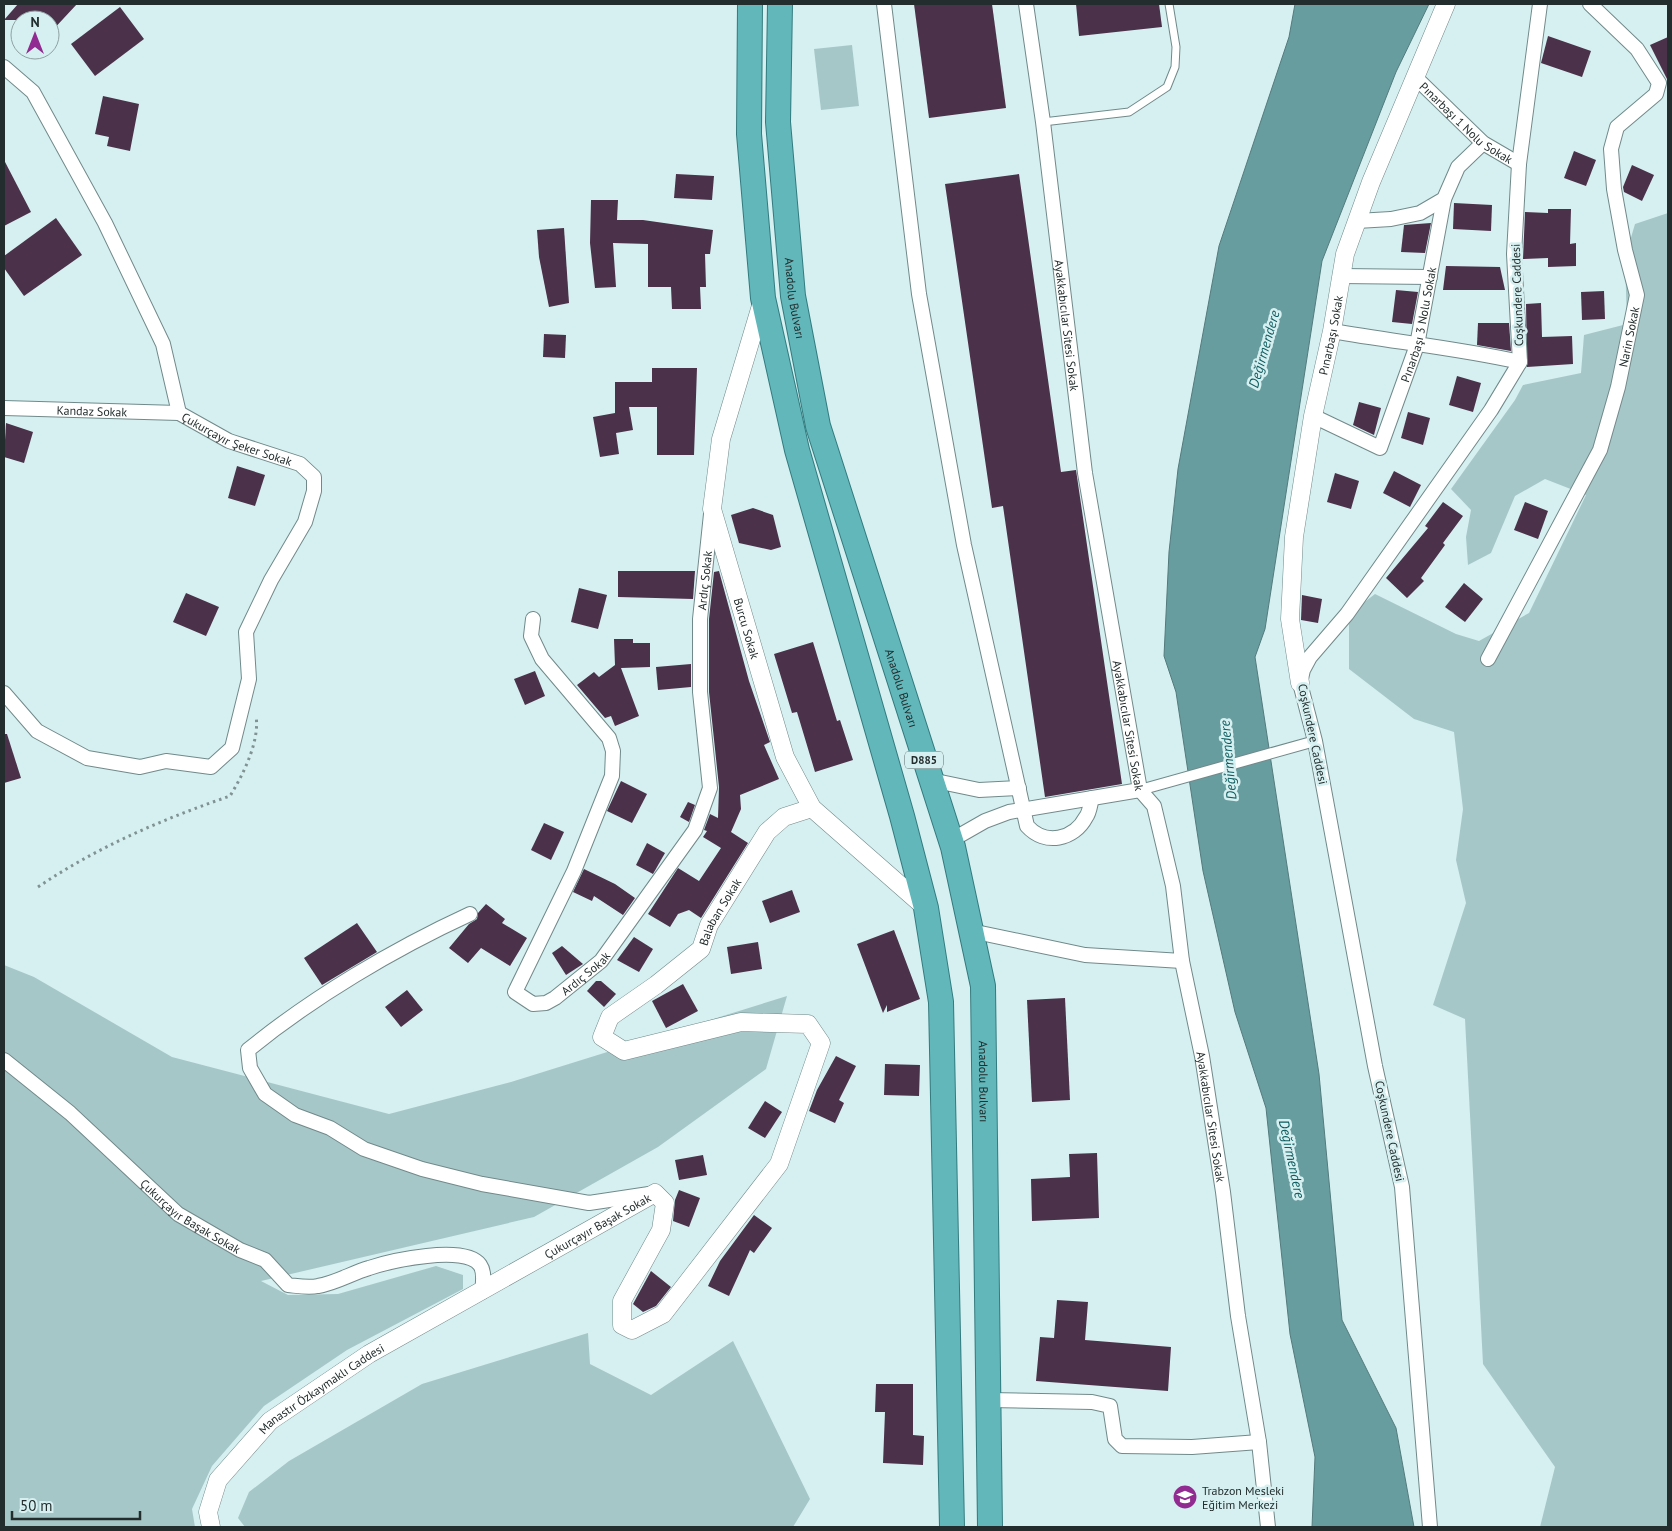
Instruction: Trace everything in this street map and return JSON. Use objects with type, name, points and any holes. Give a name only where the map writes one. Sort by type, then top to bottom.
[{"type":"highway","name":"D885","points":[[750,4],[749,134],[763,298],[797,450],[902,816],[926,908],[941,1002],[952,1527]]},
{"type":"highway","name":"Anadolu Bulvarı","points":[[780,4],[778,122],[793,296],[818,426],[950,841],[983,986],[990,1527]]},
{"type":"street","points":[[884,4],[919,294],[964,545],[1027,826],[1035,835],[1051,839],[1067,836],[1080,826],[1087,816],[1092,798]]},
{"type":"street","name":"Ayakkabıcılar Sitesi Sokak","points":[[1026,4],[1043,122],[1086,473],[1140,790],[1154,806],[1174,886],[1182,961],[1202,1056],[1223,1192],[1238,1316],[1259,1442],[1268,1527]]},
{"type":"street","name":"Pınarbaşı Sokak","points":[[1300,683],[1290,619],[1294,537],[1313,416],[1332,331],[1345,254],[1357,220],[1446,4]]},
{"type":"street","name":"Coşkundere Caddesi","points":[[1430,1527],[1402,1187],[1375,1066],[1309,742],[1300,683],[1303,670],[1310,657],[1347,614],[1491,410],[1520,362],[1514,254],[1519,164],[1540,4]]},
{"type":"street","name":"Narin Sokak","points":[[1488,659],[1600,450],[1618,387],[1637,295],[1625,250],[1614,189],[1611,149],[1617,127],[1656,94],[1660,83],[1637,49],[1590,4]]},
{"type":"street","name":"Çukurçayır Şeker Sokak","points":[[4,67],[33,92],[105,222],[163,344],[179,414],[229,441],[300,464],[314,477],[314,491],[305,522],[271,580],[246,632],[248,679],[232,748],[210,767],[166,761],[140,767],[87,758],[37,731],[4,694]]},
{"type":"street","name":"Pınarbaşı 1 Nolu Sokak","points":[[1415,77],[1483,143],[1519,164]]},
{"type":"street","name":"Pınarbaşı 3 Nolu Sokak","points":[[1313,416],[1380,448],[1417,346],[1444,199],[1458,167],[1483,143]]},
{"type":"street","points":[[1357,220],[1391,219],[1420,213],[1444,199]]},
{"type":"street","points":[[1341,276],[1430,278]]},
{"type":"street","name":"Burcu Sokak","points":[[763,298],[721,439],[712,509],[785,757],[812,808],[926,908]]},
{"type":"street","points":[[1332,331],[1417,346],[1470,350],[1520,362]]},
{"type":"street","name":"Kandaz Sokak","points":[[4,408],[179,414]]},
{"type":"street","name":"Ardıç Sokak","points":[[533,618],[531,636],[542,659],[609,738],[613,751],[612,776],[574,871],[515,992],[532,1004],[546,1003],[555,998],[601,961],[696,830],[710,788],[700,692],[700,619],[712,509]]},
{"type":"street","points":[[950,841],[985,821],[1009,812],[1162,786],[1309,742]]},
{"type":"street","points":[[931,780],[979,790],[1019,788]]},
{"type":"street","name":"Balaban Sokak","points":[[602,1037],[610,1017],[656,985],[701,948],[709,925],[767,832],[784,817],[812,808]]},
{"type":"street","points":[[470,914],[428,934],[302,1009],[248,1050],[250,1068],[265,1094],[295,1114],[330,1128],[364,1149],[422,1169],[482,1184],[589,1203],[655,1193]]},
{"type":"street","points":[[971,931],[1085,955],[1182,961]]},
{"type":"street","name":"Çukurçayır Başak Sokak","points":[[482,1292],[629,1206],[655,1193],[665,1203],[661,1230],[622,1301],[622,1325],[632,1330],[663,1314],[779,1164],[821,1043],[808,1024],[740,1022],[624,1051],[602,1037]]},
{"type":"street","name":"Çukurçayır Başak Sokak","points":[[4,1060],[70,1112],[178,1214],[240,1250],[265,1260],[288,1285],[319,1286],[369,1268],[422,1256],[449,1255],[470,1258],[480,1265],[484,1275],[482,1292]]},
{"type":"street","name":"Manastır Özkaymaklı Caddesi","points":[[211,1527],[208,1512],[218,1480],[270,1421],[369,1354],[482,1292]]},
{"type":"street","points":[[988,1400],[1092,1402],[1110,1406],[1115,1439],[1122,1446],[1192,1446],[1259,1442]]},
{"type":"lane","points":[[1043,122],[1129,112],[1168,87],[1175,67],[1176,47],[1170,4]]},
{"type":"path","points":[[38,887],[71,865],[169,817],[230,796],[246,769],[257,725],[248,679]]},
{"type":"shaded area","points":[[852,45],[859,106],[821,110],[814,49]]},
{"type":"shaded area","points":[[1668,213],[1668,1527],[1540,1527],[1555,1467],[1483,1364],[1465,1019],[1433,1005],[1466,903],[1456,860],[1463,809],[1454,732],[1414,719],[1349,669],[1349,614],[1375,594],[1456,634],[1479,641],[1529,613],[1586,495],[1545,479],[1515,496],[1491,553],[1468,565],[1466,537],[1471,510],[1451,489],[1515,400],[1523,385],[1581,373],[1584,335],[1627,324],[1625,258],[1635,224]]},
{"type":"shaded area","points":[[4,965],[34,977],[172,1057],[389,1114],[511,1082],[787,996],[766,1069],[658,1147],[534,1217],[261,1281],[288,1295],[338,1294],[436,1266],[463,1275],[463,1289],[347,1350],[264,1406],[212,1466],[192,1509],[195,1527],[4,1527]]},
{"type":"shaded area","points":[[588,1333],[590,1364],[651,1395],[733,1341],[810,1499],[793,1527],[245,1527],[238,1518],[249,1492],[289,1461],[422,1384]]},
{"type":"water","name":"Değirmendere","points":[[1295,4],[1429,4],[1396,72],[1322,261],[1265,629],[1255,657],[1319,1074],[1342,1320],[1396,1428],[1414,1527],[1312,1527],[1315,1457],[1290,1334],[1266,1108],[1235,1012],[1203,871],[1176,692],[1164,656],[1169,552],[1178,469],[1219,246],[1289,37]]},
{"type":"building","points":[[18,4],[77,4],[60,22],[60,10],[13,10]]},
{"type":"building","points":[[914,4],[992,4],[1006,108],[929,118]]},
{"type":"building","points":[[1076,4],[1159,4],[1162,27],[1079,36]]},
{"type":"building","points":[[120,7],[144,39],[95,76],[71,44]]},
{"type":"building","points":[[10,13],[10,20],[4,20]]},
{"type":"building","points":[[1548,36],[1591,51],[1582,77],[1541,63]]},
{"type":"building","points":[[1668,37],[1668,89],[1667,79],[1650,45]]},
{"type":"building","points":[[103,96],[139,104],[130,151],[107,146],[109,137],[95,134]]},
{"type":"building","points":[[1574,151],[1596,160],[1586,186],[1564,178]]},
{"type":"building","points":[[4,160],[31,212],[4,226]]},
{"type":"building","points":[[1632,165],[1654,175],[1642,201],[1624,192],[1623,187]]},
{"type":"building","points":[[676,174],[714,176],[712,200],[674,198]]},
{"type":"building","points":[[1019,174],[1061,472],[1076,470],[1122,784],[1045,797],[1003,506],[992,508],[945,184]]},
{"type":"building","points":[[591,200],[618,200],[617,220],[643,220],[713,230],[710,254],[705,254],[706,287],[700,287],[701,309],[672,309],[671,287],[648,287],[648,244],[613,243],[616,287],[595,288],[590,243]]},
{"type":"building","points":[[1454,203],[1492,205],[1491,231],[1453,229]]},
{"type":"building","points":[[1548,209],[1571,209],[1570,244],[1576,243],[1576,266],[1548,267],[1548,258],[1523,259],[1525,212],[1548,213]]},
{"type":"building","points":[[56,218],[82,255],[24,296],[4,268],[4,256]]},
{"type":"building","points":[[1431,223],[1425,253],[1401,252],[1404,225]]},
{"type":"building","points":[[564,228],[569,303],[549,307],[539,257],[537,230]]},
{"type":"building","points":[[1446,266],[1500,267],[1505,290],[1443,290]]},
{"type":"building","points":[[1396,290],[1418,292],[1412,324],[1392,322]]},
{"type":"building","points":[[1604,291],[1605,319],[1582,320],[1581,292]]},
{"type":"building","points":[[1541,303],[1542,337],[1572,336],[1573,364],[1527,367],[1526,304]]},
{"type":"building","points":[[1478,323],[1509,323],[1511,351],[1477,345]]},
{"type":"building","points":[[544,334],[566,335],[565,358],[543,357]]},
{"type":"building","points":[[652,368],[697,368],[694,455],[657,455],[657,407],[629,407],[633,430],[616,433],[619,454],[600,457],[593,417],[615,413],[615,382],[652,382]]},
{"type":"building","points":[[1457,376],[1481,383],[1473,412],[1449,405]]},
{"type":"building","points":[[1359,402],[1381,408],[1374,435],[1353,425]]},
{"type":"building","points":[[1408,412],[1430,418],[1423,445],[1401,438]]},
{"type":"building","points":[[6,423],[33,432],[24,463],[4,457]]},
{"type":"building","points":[[237,466],[265,475],[255,506],[228,498]]},
{"type":"building","points":[[1394,471],[1421,485],[1410,507],[1383,493]]},
{"type":"building","points":[[1335,473],[1359,481],[1351,509],[1327,502]]},
{"type":"building","points":[[1443,502],[1463,516],[1421,578],[1424,581],[1407,598],[1386,578],[1428,528],[1425,526]]},
{"type":"building","points":[[1525,502],[1548,511],[1538,539],[1514,530]]},
{"type":"building","points":[[753,508],[773,515],[781,547],[771,550],[739,543],[731,515]]},
{"type":"building","points":[[618,571],[695,571],[693,599],[618,597]]},
{"type":"building","points":[[719,571],[749,681],[770,742],[764,745],[779,779],[740,795],[741,809],[731,832],[748,843],[701,918],[689,910],[678,914],[670,927],[648,914],[678,868],[699,881],[721,848],[703,837],[707,831],[704,830],[710,814],[718,818],[719,787],[709,692],[709,619],[714,572]]},
{"type":"building","points":[[1464,583],[1483,599],[1465,622],[1445,607]]},
{"type":"building","points":[[579,588],[607,595],[598,629],[571,622]]},
{"type":"building","points":[[186,593],[219,607],[206,636],[173,622]]},
{"type":"building","points":[[1302,595],[1322,599],[1318,623],[1301,620]]},
{"type":"building","points":[[614,639],[633,639],[633,643],[650,643],[650,667],[621,668],[639,716],[615,726],[611,716],[605,718],[577,685],[594,672],[599,677],[615,665]]},
{"type":"building","points":[[813,642],[837,721],[840,720],[853,760],[815,772],[797,712],[792,713],[774,654]]},
{"type":"building","points":[[691,664],[691,687],[658,690],[656,667]]},
{"type":"building","points":[[535,671],[545,696],[525,705],[514,679]]},
{"type":"building","points":[[4,734],[7,734],[21,778],[4,783]]},
{"type":"building","points":[[621,781],[647,794],[632,823],[607,811]]},
{"type":"building","points":[[688,802],[695,805],[689,822],[680,817]]},
{"type":"building","points":[[544,823],[564,832],[551,860],[531,850]]},
{"type":"building","points":[[647,843],[665,853],[653,874],[636,865]]},
{"type":"building","points":[[584,869],[615,884],[635,898],[623,915],[594,896],[592,901],[573,892]]},
{"type":"building","points":[[792,890],[800,912],[770,923],[762,901]]},
{"type":"building","points":[[486,904],[505,919],[502,923],[527,938],[510,966],[481,948],[468,963],[449,948],[469,924],[477,919],[478,913]]},
{"type":"building","points":[[357,923],[377,952],[322,985],[304,958]]},
{"type":"building","points":[[894,930],[920,999],[887,1012],[887,1005],[883,1013],[857,944]]},
{"type":"building","points":[[634,937],[653,949],[639,972],[617,960]]},
{"type":"building","points":[[758,942],[762,969],[731,974],[727,947]]},
{"type":"building","points":[[562,946],[583,964],[566,975],[552,953]]},
{"type":"building","points":[[596,981],[601,981],[616,994],[604,1007],[587,991]]},
{"type":"building","points":[[683,984],[698,1011],[666,1028],[652,1001]]},
{"type":"building","points":[[407,990],[423,1010],[401,1027],[385,1007]]},
{"type":"building","points":[[1065,998],[1070,1100],[1032,1102],[1027,1000]]},
{"type":"building","points":[[836,1056],[856,1066],[839,1100],[844,1103],[835,1123],[809,1111],[817,1090]]},
{"type":"building","points":[[885,1064],[920,1065],[919,1096],[884,1095]]},
{"type":"building","points":[[765,1101],[782,1112],[765,1138],[748,1128]]},
{"type":"building","points":[[1097,1153],[1099,1218],[1032,1221],[1031,1179],[1070,1177],[1069,1154]]},
{"type":"building","points":[[703,1155],[707,1175],[679,1180],[675,1160]]},
{"type":"building","points":[[679,1190],[700,1198],[689,1227],[673,1221],[675,1200]]},
{"type":"building","points":[[754,1215],[772,1228],[754,1253],[750,1250],[729,1296],[708,1286],[720,1261]]},
{"type":"building","points":[[651,1271],[671,1287],[656,1306],[643,1312],[633,1304]]},
{"type":"building","points":[[1057,1300],[1088,1302],[1085,1340],[1171,1347],[1168,1391],[1036,1381],[1040,1337],[1054,1338]]},
{"type":"building","points":[[876,1384],[913,1384],[913,1435],[924,1436],[923,1465],[883,1463],[885,1412],[875,1412]]},
{"type":"place","name":"Trabzon Mesleki Eğitim Merkezi","points":[[1185,1497]]}]
